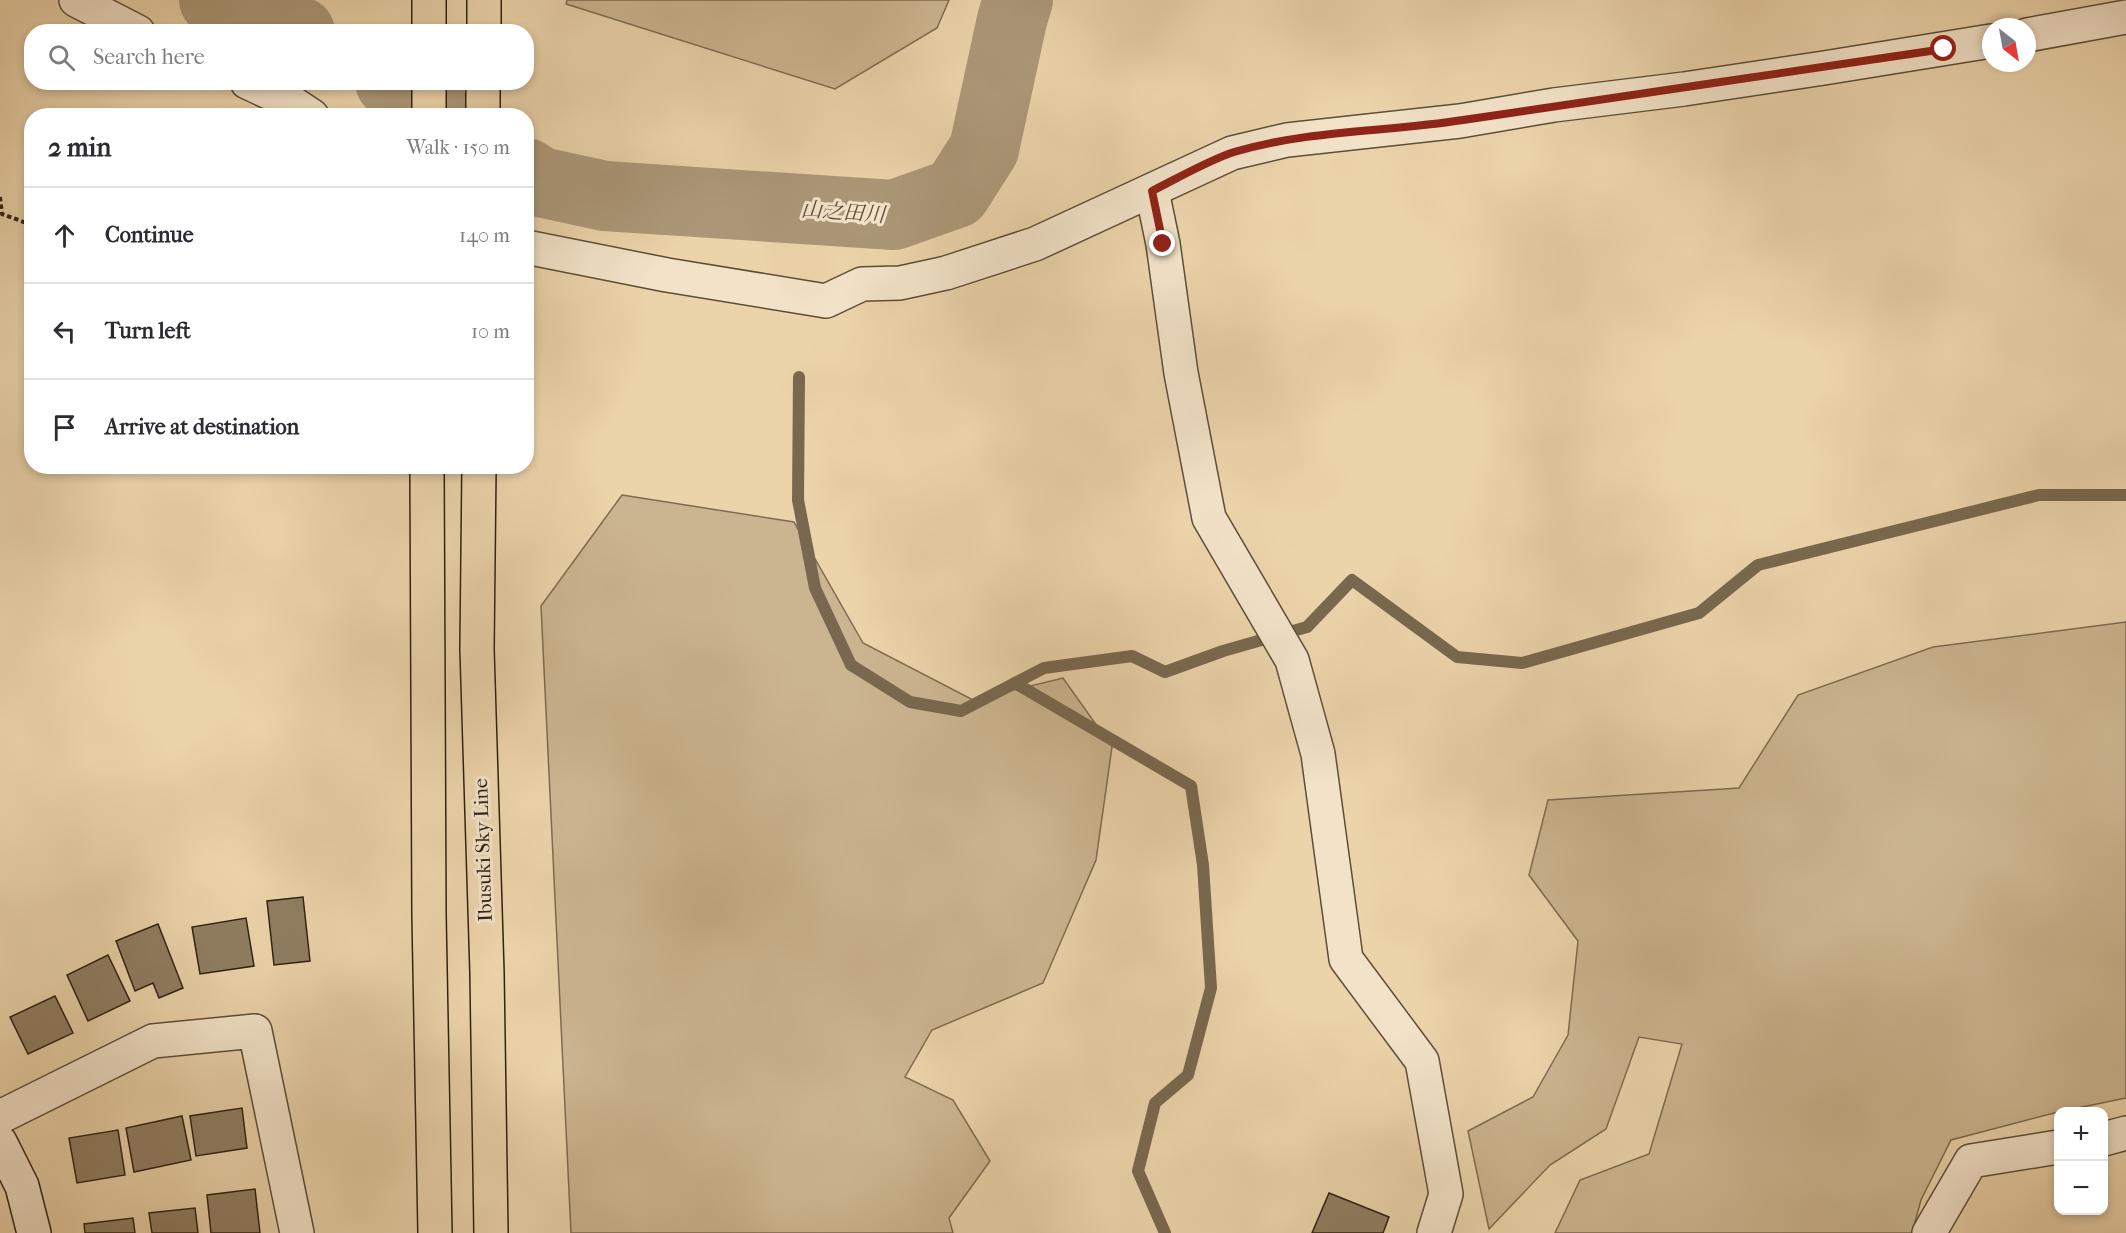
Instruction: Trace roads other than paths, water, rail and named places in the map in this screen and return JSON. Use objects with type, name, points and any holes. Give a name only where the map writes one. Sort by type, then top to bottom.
[{"type":"main road","points":[[429,0],[429,24]]},
{"type":"main road","points":[[484,0],[484,24]]},
{"type":"main road","points":[[429,90],[429,108]]},
{"type":"main road","points":[[483,90],[483,108]]},
{"type":"main road","points":[[427,474],[429,927],[435,1233]]},
{"type":"main road","name":"Ibusuki Sky Line","points":[[479,474],[477,649],[487,973],[491,1233]]},
{"type":"street","points":[[89,3],[124,24]]},
{"type":"street","points":[[2036,33],[2126,17]]},
{"type":"street","points":[[534,249],[667,275],[826,301],[862,284],[900,283],[946,273],[1035,244],[1232,153],[1287,140],[1460,121],[1554,105],[1684,89],[1982,42]]},
{"type":"street","points":[[264,90],[300,108]]},
{"type":"street","points":[[1152,191],[1163,244],[1181,373],[1209,518],[1292,660],[1318,754],[1346,959],[1422,1061],[1446,1194],[1434,1233]]},
{"type":"street","points":[[0,1117],[153,1041],[255,1031],[297,1233]]},
{"type":"street","points":[[2108,1137],[2126,1132]]},
{"type":"street","points":[[0,1142],[22,1186],[33,1233]]},
{"type":"street","points":[[1929,1233],[1971,1161],[2054,1148]]},
{"type":"waterway","name":"山之田川","points":[[214,0],[278,24]]},
{"type":"waterway","name":"山之田川","points":[[534,178],[540,182],[605,196],[894,215],[956,193],[984,149],[1018,0]]},
{"type":"waterway","name":"山之田川","points":[[402,90],[428,108]]},
{"type":"waterway","points":[[799,377],[798,500],[815,588],[851,665],[910,702],[961,711],[1044,668],[1132,656],[1165,672],[1223,651],[1307,627],[1352,580],[1457,657],[1522,663],[1699,613],[1758,565],[2039,495],[2126,495]]},
{"type":"waterway","points":[[1015,683],[1191,786],[1203,865],[1211,988],[1188,1075],[1155,1103],[1138,1171],[1165,1233]]}]
